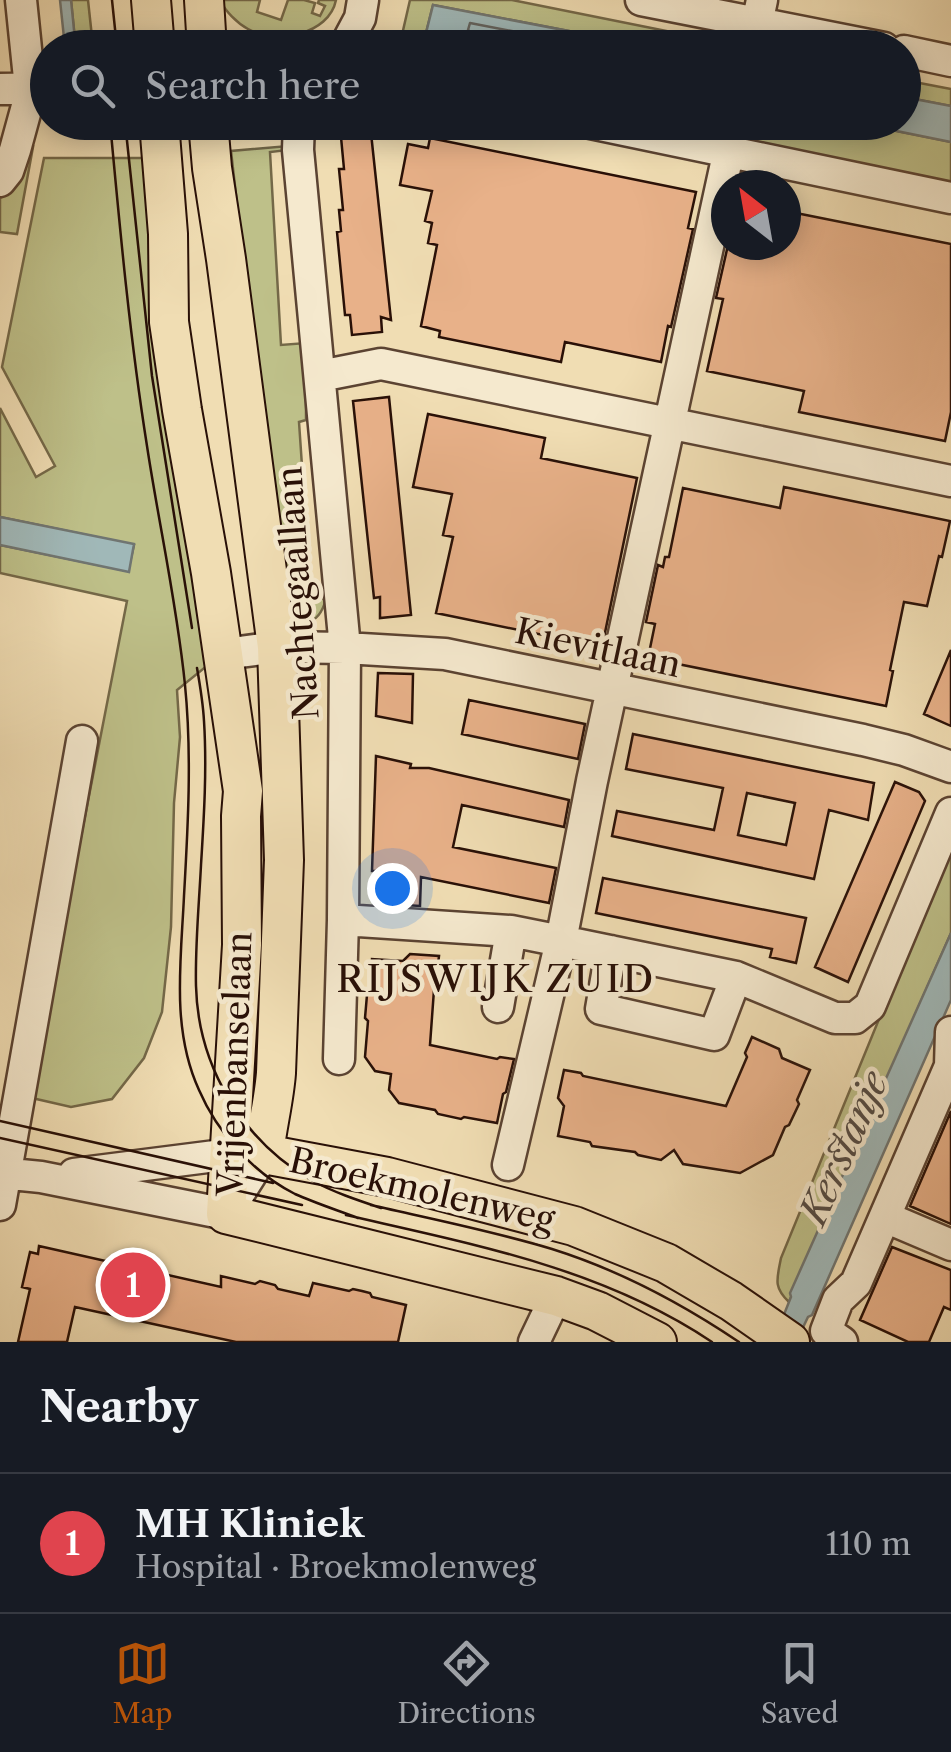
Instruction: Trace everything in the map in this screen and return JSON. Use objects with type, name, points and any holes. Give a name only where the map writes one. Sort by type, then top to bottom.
[{"type":"main road","points":[[151,0],[154,30]]},
{"type":"main road","points":[[204,0],[206,30]]},
{"type":"main road","name":"Vrijenbanselaan","points":[[160,140],[168,234],[169,322],[243,791],[242,944],[248,1154]]},
{"type":"main road","name":"Vrijenbanselaan","points":[[210,140],[277,647],[284,860],[274,1100],[267,1126],[248,1154],[226,1214]]},
{"type":"main road","name":"Broekmolenweg","points":[[248,1154],[386,1177],[574,1226],[666,1263],[731,1300],[783,1337]]},
{"type":"main road","name":"Broekmolenweg","points":[[226,1214],[556,1296],[597,1311],[657,1342]]},
{"type":"street","points":[[0,181],[8,171],[27,106],[21,0]]},
{"type":"street","points":[[354,30],[363,0]]},
{"type":"street","points":[[641,0],[793,30]]},
{"type":"street","points":[[921,55],[951,61]]},
{"type":"street","name":"Nachtegaallaan","points":[[298,140],[345,648],[339,1059]]},
{"type":"street","points":[[669,140],[951,198]]},
{"type":"street","points":[[508,1166],[561,940],[732,140]]},
{"type":"street","points":[[320,376],[381,364],[951,481]]},
{"type":"street","name":"Kievitlaan","points":[[224,654],[277,647],[445,654],[863,740],[951,767]]},
{"type":"street","points":[[0,1205],[82,741]]},
{"type":"street","points":[[344,920],[512,931],[561,940],[736,977],[836,1018],[855,1018],[870,1006],[951,813]]},
{"type":"street","points":[[498,1007],[512,931]]},
{"type":"street","points":[[611,951],[601,1009],[714,1034],[736,977]]},
{"type":"street","points":[[834,1337],[838,1300],[856,1283],[950,1066],[951,1032]]},
{"type":"street","name":"Broekmolenweg","points":[[41,1177],[248,1154]]},
{"type":"street","name":"Broekmolenweg","points":[[3,1173],[226,1214]]},
{"type":"street","points":[[885,1217],[951,1245]]},
{"type":"street","points":[[534,1342],[556,1296]]},
{"type":"green space","points":[[71,0],[88,0],[91,30],[74,30]]},
{"type":"green space","points":[[220,0],[260,0],[257,12],[281,20],[288,0],[315,3],[312,13],[320,16],[325,6],[319,0],[336,0],[323,22],[310,30],[252,30],[228,12]]},
{"type":"green space","points":[[410,0],[512,0],[661,30],[563,30],[433,5],[427,30],[403,30]]},
{"type":"green space","points":[[921,83],[951,89],[951,106],[921,100]]},
{"type":"green space","points":[[921,136],[951,142],[951,183],[728,140],[921,140]]},
{"type":"green space","points":[[288,146],[288,150],[270,152],[281,345],[306,343],[306,420],[299,422],[311,598],[326,599],[318,615],[308,621],[296,618],[283,606],[231,151]]},
{"type":"green space","points":[[33,147],[17,234],[0,232],[0,198],[7,194],[29,148]]},
{"type":"green space","points":[[44,158],[151,158],[208,665],[177,690],[180,737],[171,927],[162,1012],[144,1058],[112,1099],[71,1107],[32,1098],[127,601],[0,573],[0,545],[128,571],[134,545],[0,517],[0,408],[36,477],[55,466],[2,367]]},
{"type":"green space","points":[[951,837],[951,933],[789,1302],[780,1292],[778,1282],[781,1258]]},
{"type":"water","points":[[60,0],[71,0],[74,30],[63,30]]},
{"type":"water","points":[[433,5],[563,30],[427,30]]},
{"type":"water","points":[[921,100],[951,106],[951,142],[921,136]]},
{"type":"water","points":[[0,517],[134,544],[129,572],[0,545]]},
{"type":"water","points":[[951,933],[951,1000],[812,1315],[796,1342],[773,1342],[790,1293]]},
{"type":"building","points":[[341,140],[372,140],[391,320],[381,317],[382,332],[352,335],[350,315],[345,315],[337,232],[341,231],[339,210],[343,210],[339,169],[344,169]]},
{"type":"building","points":[[430,140],[440,140],[696,192],[688,228],[693,229],[661,362],[565,342],[561,362],[439,337],[440,331],[421,326],[437,245],[428,243],[432,223],[425,221],[432,191],[400,185],[408,144],[428,148]]},
{"type":"building","points":[[801,214],[951,244],[951,412],[945,441],[799,412],[804,391],[707,371],[723,299],[716,298],[725,260],[801,260]]},
{"type":"building","points":[[389,397],[411,615],[380,618],[380,597],[374,598],[353,401]]},
{"type":"building","points":[[428,414],[545,438],[541,458],[637,478],[602,647],[436,613],[453,537],[443,535],[452,494],[413,487]]},
{"type":"building","points":[[784,487],[950,521],[927,606],[904,602],[886,706],[648,658],[655,624],[646,622],[658,565],[663,567],[665,557],[669,557],[683,488],[780,508]]},
{"type":"building","points":[[951,650],[951,726],[924,714]]},
{"type":"building","points":[[378,673],[413,674],[412,723],[376,716]]},
{"type":"building","points":[[469,700],[585,724],[578,759],[462,734]]},
{"type":"building","points":[[633,734],[874,783],[868,820],[829,810],[814,879],[612,836],[617,811],[714,830],[723,788],[626,769]],"holes":[[[747,793],[795,803],[786,845],[738,835]]]},
{"type":"building","points":[[376,756],[411,764],[410,768],[429,768],[569,800],[564,827],[462,805],[453,847],[556,868],[549,903],[421,877],[420,906],[388,904],[389,892],[377,892],[378,871],[372,871]]},
{"type":"building","points":[[895,782],[919,792],[925,801],[848,982],[815,967]]},
{"type":"building","points":[[603,878],[806,918],[796,963],[770,957],[772,949],[596,913]]},
{"type":"building","points":[[410,954],[439,956],[430,1045],[514,1059],[497,1123],[461,1119],[399,1103],[389,1090],[391,1074],[375,1071],[365,1057],[372,959],[403,961]]},
{"type":"building","points":[[752,1037],[779,1049],[782,1058],[810,1070],[797,1100],[799,1104],[773,1155],[740,1173],[683,1164],[674,1150],[661,1160],[558,1136],[564,1106],[558,1098],[564,1070],[726,1106]]},
{"type":"building","points":[[951,1111],[951,1224],[910,1206]]},
{"type":"building","points":[[39,1246],[221,1287],[221,1276],[255,1284],[260,1281],[309,1296],[313,1283],[362,1291],[406,1305],[398,1342],[236,1342],[75,1307],[67,1342],[18,1342],[30,1289],[22,1287],[30,1252],[38,1254]]},
{"type":"building","points":[[892,1247],[951,1270],[951,1310],[944,1307],[929,1342],[908,1342],[860,1320]]},
{"type":"tram line","points":[[112,0],[115,30]]},
{"type":"tram line","points":[[112,140],[135,365],[185,685],[189,764],[180,970],[184,1043],[207,1106],[226,1136],[251,1163],[295,1194],[358,1218]]},
{"type":"tram line","points":[[127,140],[152,376],[192,628]]},
{"type":"tram line","points":[[197,668],[205,757],[196,986],[205,1044],[228,1098],[264,1144],[311,1180],[381,1208]]},
{"type":"tram line","points":[[0,1121],[273,1183]]},
{"type":"tram line","points":[[0,1138],[302,1205]]},
{"type":"tram line","points":[[371,1205],[507,1236],[577,1257],[649,1289],[739,1342]]},
{"type":"tram line","points":[[346,1215],[488,1248],[581,1277],[670,1316],[712,1342]]},
{"type":"place","name":"MH Kliniek","points":[[133,1285]]},
{"type":"district","name":"RIJSWIJK ZUID","points":[[496,979]]},
{"type":"water label","name":"Kerstanje","points":[[844,1148]]}]
